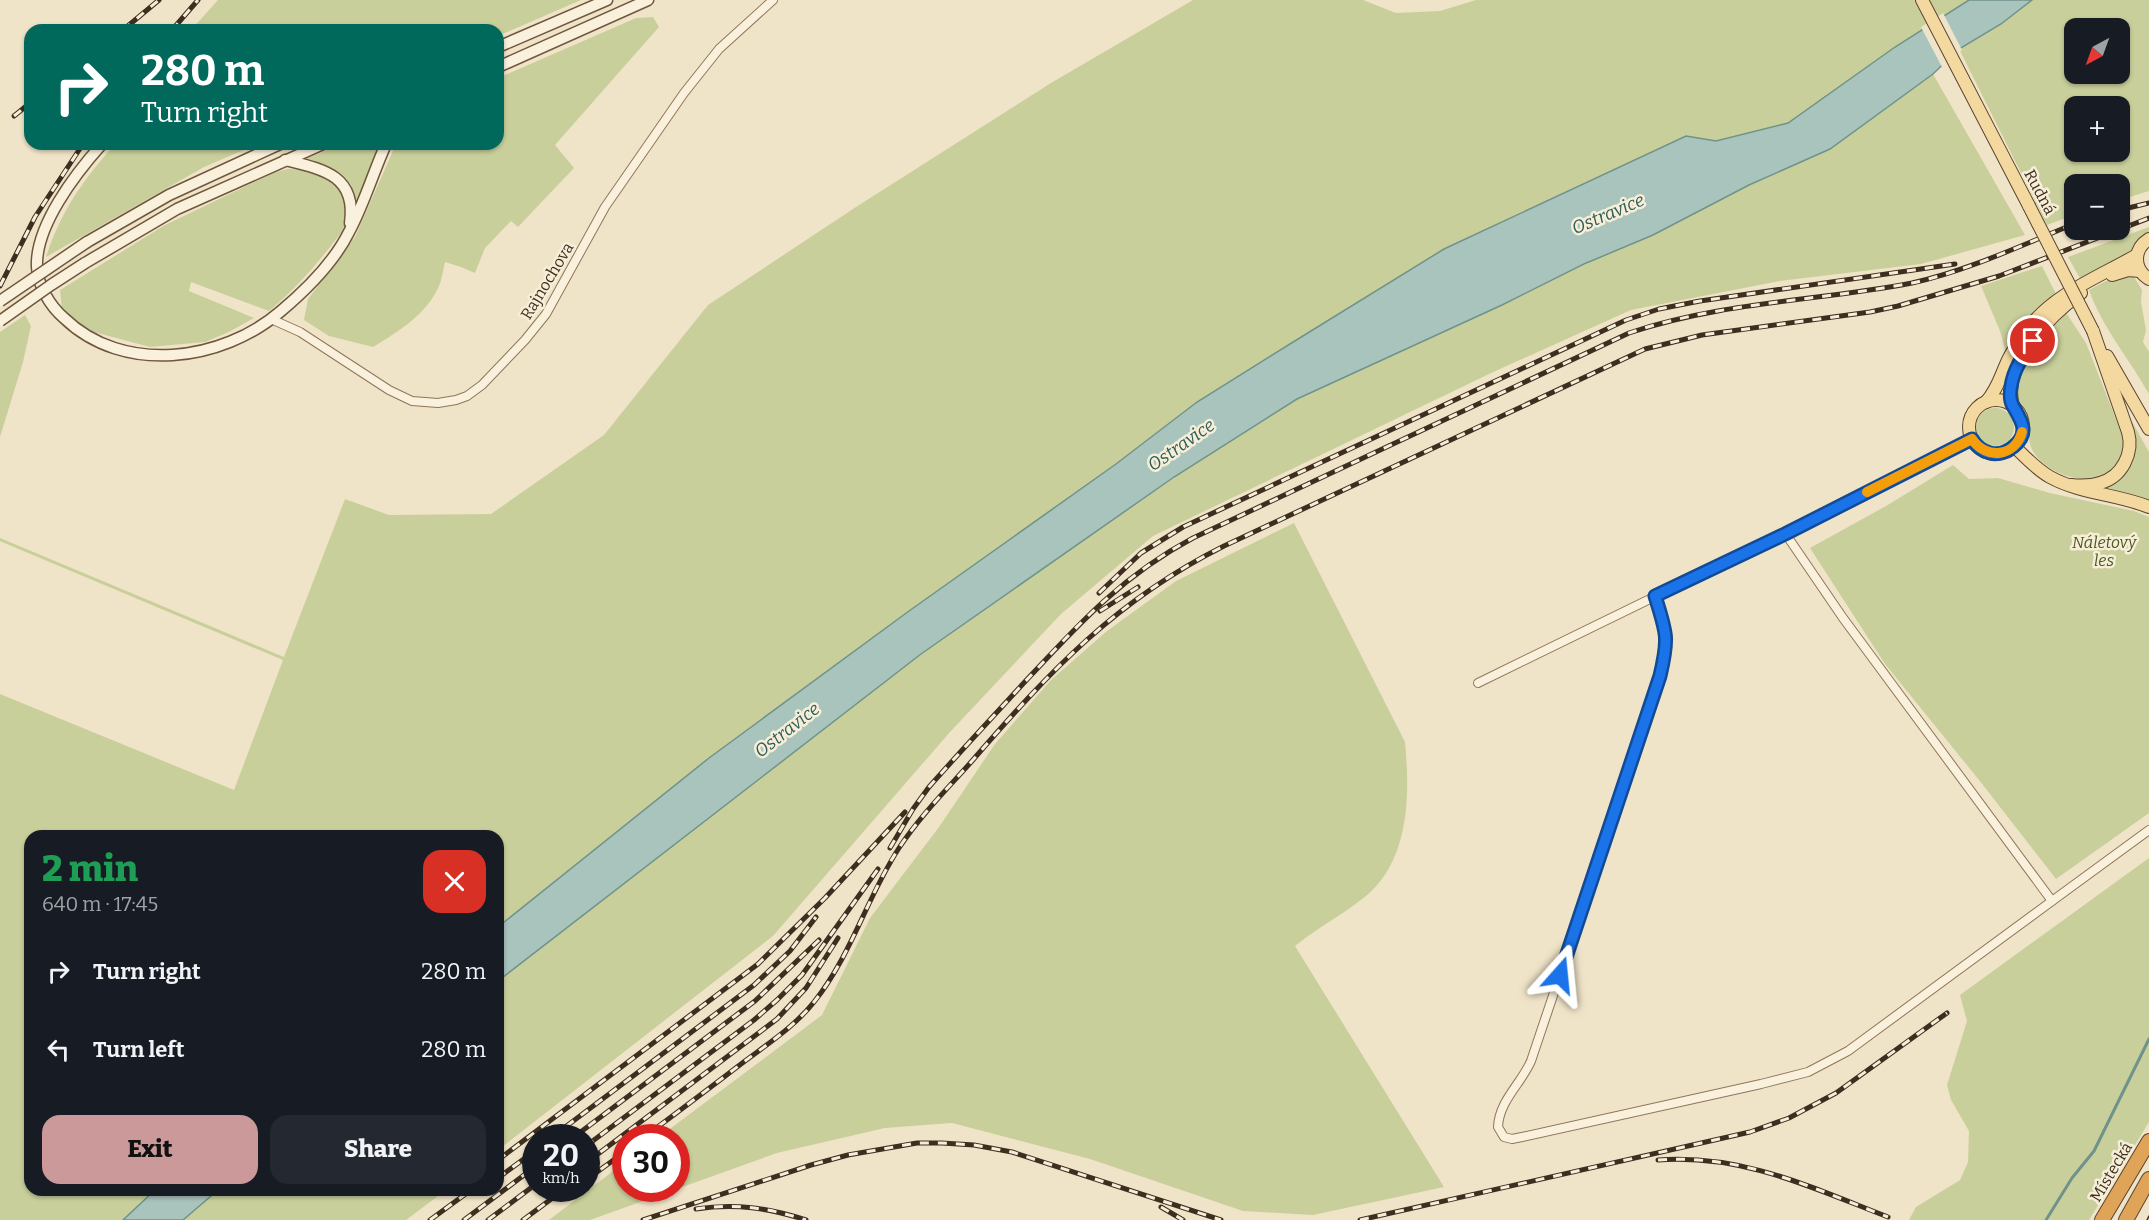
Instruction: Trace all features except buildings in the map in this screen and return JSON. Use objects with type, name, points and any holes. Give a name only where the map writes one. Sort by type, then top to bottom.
[{"type":"highway","name":"Místecká","points":[[2102,1220],[2149,1142]]},
{"type":"highway","points":[[2126,1220],[2149,1179]]},
{"type":"main road","points":[[504,44],[606,0]]},
{"type":"main road","points":[[504,64],[648,0]]},
{"type":"main road","name":"Rudná","points":[[1922,0],[2093,331],[2149,429]]},
{"type":"main road","points":[[97,150],[79,171],[46,229],[37,266],[40,282],[49,300],[60,314],[80,331],[100,343],[138,353],[165,356],[190,354],[222,346],[271,319],[296,297],[318,274],[348,234],[383,150]]},
{"type":"main road","points":[[0,301],[87,242],[169,195],[266,150]]},
{"type":"main road","points":[[0,321],[51,285],[177,209],[309,150]]},
{"type":"main road","points":[[285,160],[319,169],[341,182],[351,203],[348,234]]},
{"type":"main road","points":[[1986,402],[2000,400],[2013,406],[2020,415],[2022,426],[2020,437],[2014,446],[2003,453],[1989,453],[1977,446],[1969,428],[1970,419],[1976,409],[1994,393],[2010,356],[2027,329],[2059,298],[2137,255],[2142,244],[2149,239]]},
{"type":"main road","points":[[2013,406],[2011,386],[2017,368],[2026,351],[2049,321],[2078,295],[2121,271],[2144,275],[2137,255]]},
{"type":"main road","points":[[2071,486],[2098,484],[2109,480],[2122,467],[2128,454],[2130,439],[2093,331]]},
{"type":"main road","points":[[2115,368],[2149,412]]},
{"type":"main road","points":[[2014,446],[2040,471],[2052,478],[2071,486],[2149,507]]},
{"type":"street","name":"Rajnochova","points":[[271,319],[300,332],[389,390],[412,401],[438,403],[467,396],[482,385],[525,340],[546,314],[605,207],[690,85],[719,49],[773,0]]},
{"type":"street","points":[[1478,683],[1785,534],[1972,439]]},
{"type":"street","points":[[1785,534],[1843,618],[2052,901]]},
{"type":"street","points":[[1655,596],[1667,637],[1667,649],[1660,676],[1531,1061],[1500,1115],[1498,1128],[1504,1137],[1512,1139],[1522,1137],[1761,1084],[1814,1069],[1867,1039],[2149,830]]},
{"type":"green space","points":[[218,0],[581,0],[504,33],[504,24],[196,24]]},
{"type":"green space","points":[[1193,0],[1363,0],[1396,13],[1440,11],[1476,0],[1969,0],[1895,47],[1788,123],[1715,141],[1686,136],[1575,187],[1444,249],[1197,402],[1116,464],[909,611],[618,831],[504,922],[504,830],[24,830],[24,1196],[149,1196],[123,1220],[0,1220],[0,694],[234,790],[283,660],[2,542],[0,538],[284,657],[345,499],[389,515],[491,514],[604,435],[708,305],[856,207],[1051,83]]},
{"type":"green space","points":[[2032,0],[2149,0],[2149,191],[2130,197],[2130,174],[2064,174],[2064,219],[2047,225],[1959,49],[2001,24]]},
{"type":"green space","points":[[653,17],[659,27],[555,145],[574,168],[518,227],[511,221],[485,248],[475,273],[445,262],[439,286],[427,305],[402,328],[373,347],[329,336],[304,320],[308,299],[355,237],[393,150],[504,150],[504,75],[636,18]]},
{"type":"green space","points":[[1933,74],[2025,235],[1921,264],[1780,281],[1631,310],[1489,374],[1153,536],[1061,614],[950,732],[773,936],[531,1124],[522,1124],[522,1131],[504,1145],[504,976],[921,654],[1174,477],[1297,399],[1502,305],[1749,185],[1830,149]]},
{"type":"green space","points":[[110,150],[244,150],[204,167],[46,257],[66,211],[93,170]]},
{"type":"green space","points":[[327,150],[379,150],[357,206],[351,185],[337,173],[306,159]]},
{"type":"green space","points":[[288,169],[323,175],[334,183],[345,200],[347,220],[341,233],[316,264],[269,311],[191,282],[189,291],[254,318],[205,342],[150,347],[86,330],[62,310],[60,290],[165,225],[275,172]]},
{"type":"green space","points":[[2149,227],[2149,235],[2133,247],[2130,254],[2081,280],[2068,257],[2114,240],[2130,240],[2130,234]]},
{"type":"green space","points":[[2042,266],[2056,294],[2039,309],[2006,353],[2000,331],[1981,286]]},
{"type":"green space","points":[[2127,274],[2134,277],[2142,290],[2141,302],[2146,330],[2143,342],[2149,352],[2149,394],[2109,330],[2089,290],[2117,275]]},
{"type":"green space","points":[[2065,311],[2086,343],[2123,437],[2123,449],[2118,465],[2109,474],[2097,478],[2083,479],[2068,476],[2043,463],[2032,449],[2029,440],[2028,417],[2017,397],[2016,387],[2024,363],[2040,339]]},
{"type":"green space","points":[[25,315],[31,326],[23,362],[0,437],[0,332]]},
{"type":"green space","points":[[1995,408],[2009,413],[2014,427],[2009,441],[1995,446],[1981,441],[1976,427],[1981,413]]},
{"type":"green space","points":[[2130,418],[2149,452],[2149,503],[2098,490],[2123,474]]},
{"type":"green space","name":"Náletový les","points":[[1953,465],[1969,479],[1998,478],[2050,493],[2134,511],[2149,517],[2149,813],[2056,879],[1885,664],[1810,548],[1886,506]]},
{"type":"green space","points":[[1294,523],[1405,742],[1407,783],[1404,825],[1391,864],[1381,881],[1358,903],[1295,946],[1444,1187],[1313,1215],[1243,1211],[1090,1159],[952,1123],[885,1128],[777,1153],[690,1184],[690,1124],[676,1124],[822,1015],[870,918],[939,827],[995,744],[1051,680],[1107,631],[1176,581]]},
{"type":"green space","points":[[2149,858],[2149,1122],[2089,1220],[1909,1220],[1916,1207],[1960,1180],[1968,1162],[1969,1131],[1951,1100],[1947,1085],[1967,1021],[1960,995]]},
{"type":"green space","points":[[612,1172],[612,1202],[640,1202],[590,1220],[549,1220],[573,1202],[600,1202],[600,1181]]},
{"type":"green space","points":[[211,1196],[438,1196],[406,1220],[183,1220]]},
{"type":"water","name":"Ostravice","points":[[1969,0],[2032,0],[2001,24],[1959,49],[1933,74],[1830,149],[1749,185],[1653,235],[1584,264],[1502,305],[1297,399],[1174,477],[921,654],[504,976],[504,922],[709,758],[909,611],[1116,464],[1197,402],[1444,249],[1686,136],[1716,141],[1788,123],[1895,47]]},
{"type":"water","points":[[149,1196],[211,1196],[183,1220],[123,1220]]},
{"type":"pier","points":[[1943,13],[1962,50],[1943,69],[1921,27]]},
{"type":"waterway","points":[[2046,1220],[2072,1178],[2094,1151],[2149,1039]]},
{"type":"tram line","points":[[2147,1220],[2149,1216]]},
{"type":"railway","points":[[130,24],[159,0]]},
{"type":"railway","points":[[177,24],[198,0]]},
{"type":"railway","points":[[14,116],[24,108]]},
{"type":"railway","points":[[0,286],[35,217],[79,150]]},
{"type":"railway","points":[[2130,208],[2149,203]]},
{"type":"railway","points":[[661,1124],[772,1041],[807,1011],[827,984],[849,946],[877,886],[899,848],[925,814],[1029,697],[1087,640],[1117,614],[1185,567],[1224,546],[1645,349],[1702,335],[1870,312],[1898,306],[1999,276],[2149,218]]},
{"type":"railway","points":[[890,848],[929,787],[1061,643],[1121,586],[1143,569],[1193,538],[1629,333],[1663,323],[1734,308],[1877,289],[1933,278],[1974,265],[2064,228]]},
{"type":"railway","points":[[1099,593],[1141,553],[1183,527],[1626,320],[1659,309],[1700,301],[1955,264]]},
{"type":"railway","points":[[1100,611],[1138,587]]},
{"type":"railway","points":[[504,1155],[758,964],[825,898],[905,812]]},
{"type":"railway","points":[[600,1136],[754,1020],[777,1000],[802,975],[878,869]]},
{"type":"railway","points":[[569,1124],[754,985],[790,951],[816,917]]},
{"type":"railway","points":[[600,1152],[777,1019],[806,988],[838,938]]},
{"type":"railway","points":[[591,1124],[755,1001],[819,940]]},
{"type":"railway","points":[[1360,1220],[1750,1132],[1789,1118],[1836,1093],[1947,1013]]},
{"type":"railway","points":[[643,1220],[811,1165],[848,1155],[917,1143],[974,1145],[1012,1152],[1221,1220]]},
{"type":"railway","points":[[1658,1160],[1689,1159],[1748,1167],[1803,1184],[1888,1217]]},
{"type":"railway","points":[[504,1174],[522,1160]]},
{"type":"railway","points":[[600,1170],[612,1161]]},
{"type":"railway","points":[[504,1190],[522,1176]]},
{"type":"railway","points":[[488,1220],[522,1194]]},
{"type":"railway","points":[[430,1220],[463,1196]]},
{"type":"railway","points":[[464,1220],[496,1196]]},
{"type":"railway","points":[[523,1220],[547,1202]]},
{"type":"railway","points":[[696,1209],[724,1206],[752,1208],[779,1212],[806,1220]]},
{"type":"railway","points":[[1161,1207],[1183,1220]]},
{"type":"slow traffic","points":[[1867,492],[1972,439],[1977,446],[1989,453],[2007,451],[2018,442],[2022,432]]},
{"type":"route","points":[[1560,975],[1667,649],[1665,625],[1655,596],[1785,534],[1972,439],[1977,446],[1989,453],[2011,449],[2018,442],[2022,431],[2022,420],[2010,397],[2011,386],[2019,363],[2033,341]]}]
